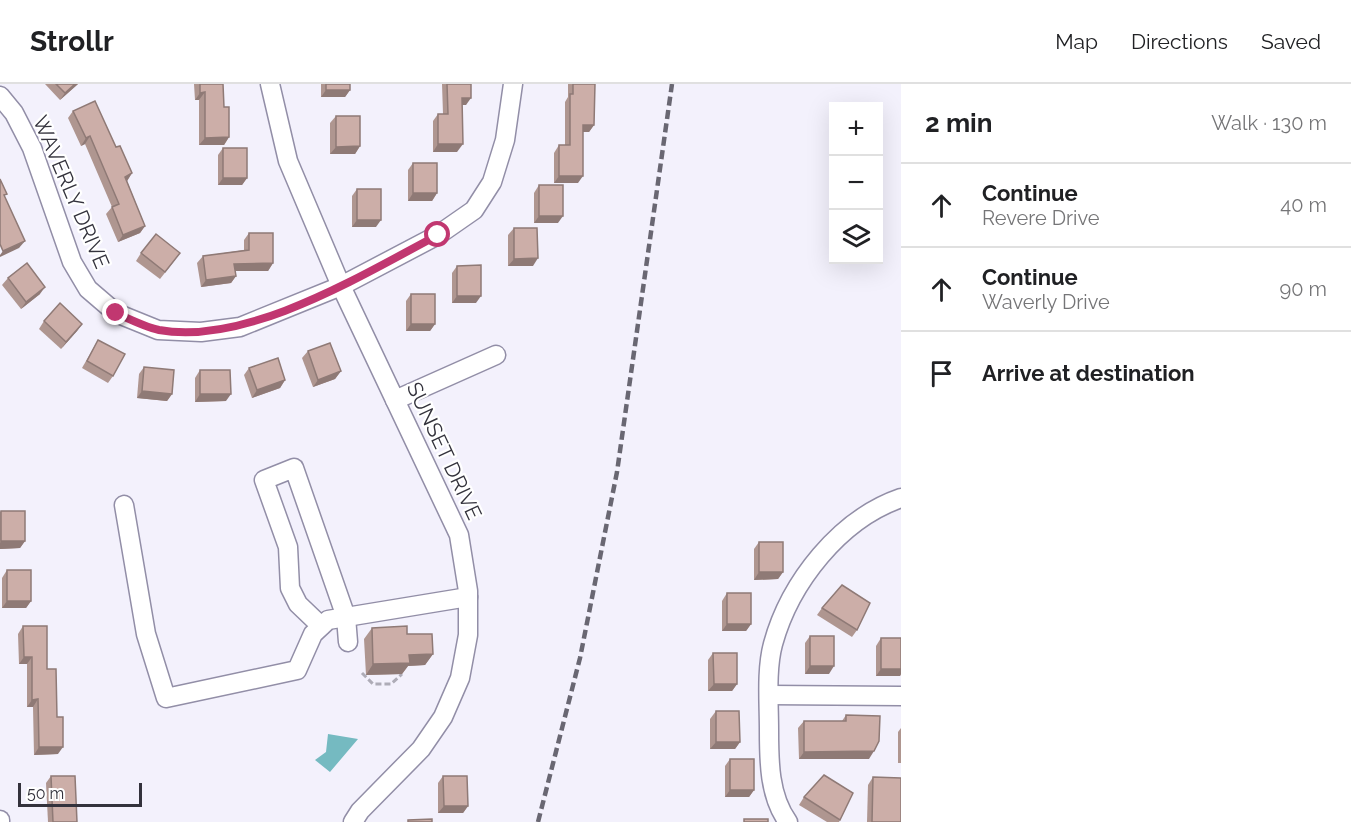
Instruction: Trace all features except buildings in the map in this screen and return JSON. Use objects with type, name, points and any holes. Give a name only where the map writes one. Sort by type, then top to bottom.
[{"type":"street","name":"SUNSET DRIVE","points":[[270,84],[288,161],[341,286],[459,535],[468,597],[468,635],[460,678],[443,717],[421,749],[360,811],[353,822]]},
{"type":"street","name":"WAVERLY DRIVE","points":[[0,96],[14,113],[32,148],[72,262],[88,289],[116,313],[158,330],[201,332],[240,327],[341,286],[438,235],[474,210],[492,182],[505,140],[513,84]]},
{"type":"street","points":[[395,400],[496,355]]},
{"type":"street","points":[[321,626],[298,604],[290,588],[288,547],[264,480],[294,468],[346,617],[348,642]]},
{"type":"street","points":[[788,821],[769,773],[769,695],[773,645],[790,600],[827,549],[864,516],[884,504],[901,498]]},
{"type":"street","points":[[124,505],[146,634],[166,698],[297,670],[313,634],[328,620],[468,597]]},
{"type":"street","points":[[769,695],[901,696]]},
{"type":"path","points":[[362,673],[373,684],[391,684],[402,674]]},
{"type":"water","points":[[328,734],[358,739],[330,772],[315,760],[326,752]]},
{"type":"railway","points":[[538,822],[580,658],[617,472],[672,84]]},
{"type":"route","points":[[116,313],[158,330],[201,332],[240,327],[341,286],[438,235]]}]
